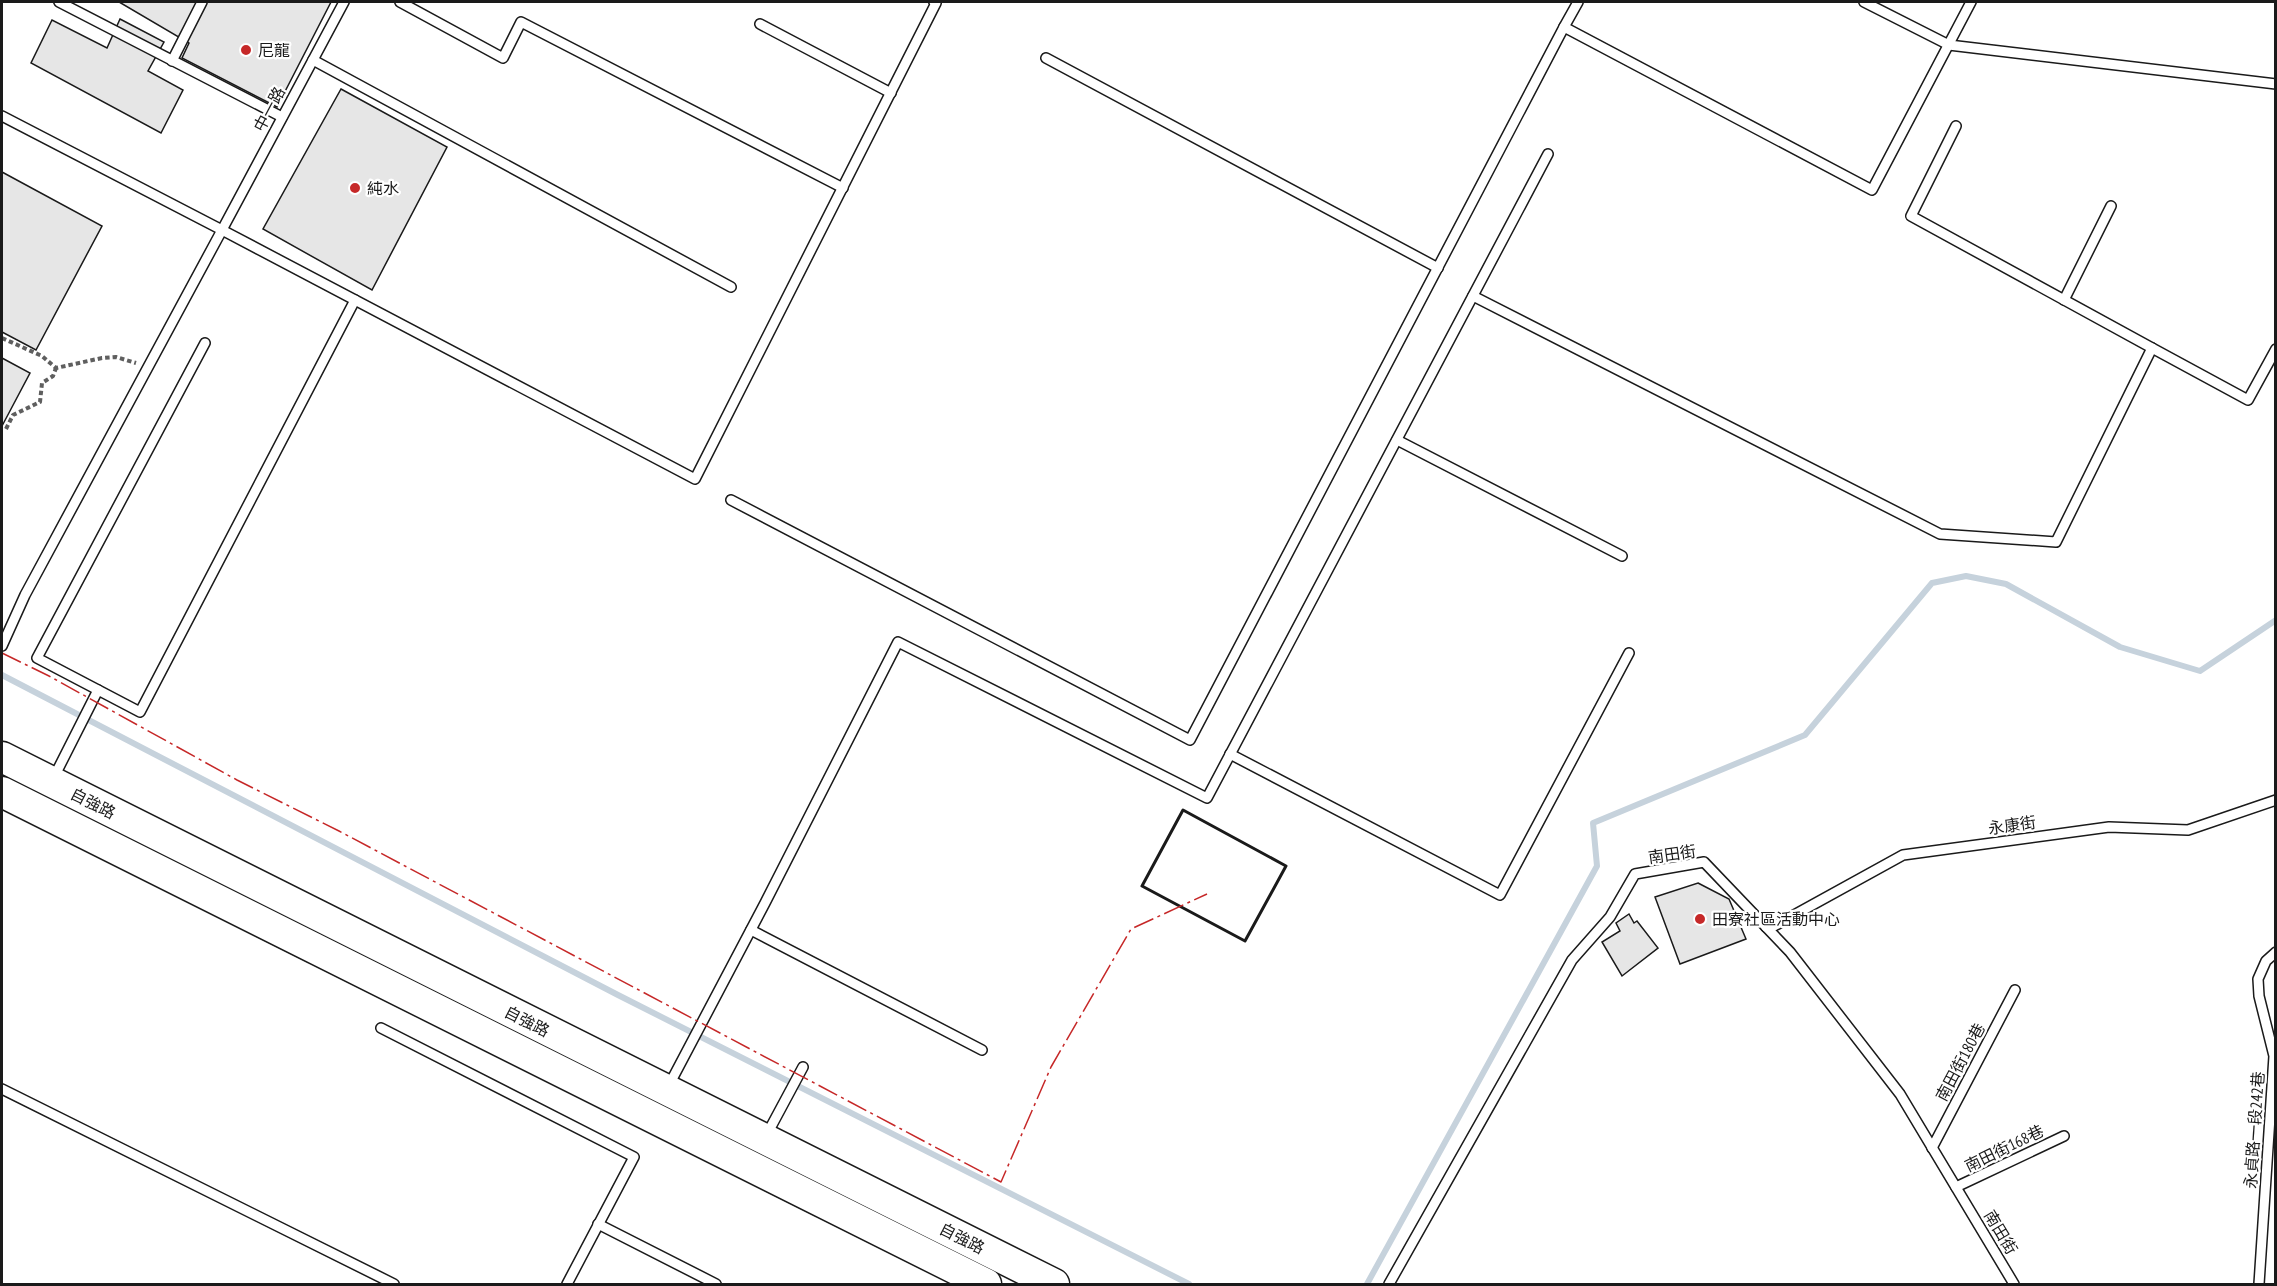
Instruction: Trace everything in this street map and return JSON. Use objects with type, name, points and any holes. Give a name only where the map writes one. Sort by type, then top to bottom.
[{"type":"main road","name":"自強路","points":[[2,757],[45,796],[758,1153],[1054,1284]]},
{"type":"main road","name":"自強路","points":[[2,792],[45,796]]},
{"type":"main road","name":"自強路","points":[[758,1153],[987,1284]]},
{"type":"lane","points":[[59,2],[282,117]]},
{"type":"lane","points":[[172,61],[202,2]]},
{"type":"lane","name":"中一路","points":[[3,643],[30,586],[344,2]]},
{"type":"lane","points":[[400,2],[503,58],[521,22],[843,188]]},
{"type":"lane","points":[[2,116],[695,479],[936,2]]},
{"type":"lane","points":[[731,500],[1190,740],[1578,2]]},
{"type":"lane","points":[[1864,2],[1948,45],[2276,84]]},
{"type":"lane","points":[[1564,27],[1872,190],[1971,2]]},
{"type":"lane","points":[[760,24],[891,93]]},
{"type":"lane","points":[[1046,58],[1438,268]]},
{"type":"lane","points":[[313,60],[731,287]]},
{"type":"lane","points":[[1956,126],[1911,216],[2248,400],[2276,349]]},
{"type":"lane","points":[[661,1104],[898,642],[1207,798],[1548,154]]},
{"type":"lane","points":[[2064,300],[2111,206]]},
{"type":"lane","points":[[1473,296],[1940,534],[2056,542],[2152,348]]},
{"type":"lane","points":[[205,342],[38,658],[140,712],[355,300]]},
{"type":"lane","points":[[1397,440],[1622,556]]},
{"type":"lane","points":[[1230,754],[1500,895],[1629,653]]},
{"type":"lane","points":[[45,796],[98,690]]},
{"type":"lane","name":"永康街","points":[[1766,927],[1774,926],[1903,855],[2109,827],[2188,830],[2276,800]]},
{"type":"lane","name":"南田街","points":[[1389,1284],[1572,960],[1610,917],[1635,874],[1704,862],[1790,952],[1900,1094],[2014,1284]]},
{"type":"lane","points":[[751,930],[982,1050]]},
{"type":"lane","name":"永貞路一段242巷","points":[[2259,1284],[2274,1056],[2259,996],[2258,979],[2266,961],[2276,952]]},
{"type":"lane","name":"南田街180巷","points":[[1932,1148],[2015,990]]},
{"type":"lane","points":[[381,1028],[634,1157],[567,1284]]},
{"type":"lane","points":[[758,1153],[803,1067]]},
{"type":"lane","points":[[2,1089],[394,1284]]},
{"type":"lane","name":"南田街168巷","points":[[1956,1187],[2064,1136]]},
{"type":"lane","points":[[598,1224],[716,1284]]},
{"type":"path","points":[[2,338],[42,356],[56,368]]},
{"type":"path","points":[[56,368],[116,357],[148,368]]},
{"type":"path","points":[[6,429],[13,415],[40,402],[42,383],[53,376],[56,368]]},
{"type":"building","name":"尼龍","points":[[119,2],[331,2],[277,107],[182,58],[189,43]]},
{"type":"building","points":[[120,19],[164,42],[148,71],[183,90],[161,133],[31,63],[52,20],[107,48]]},
{"type":"building","name":"純水","points":[[341,89],[447,147],[372,290],[263,229]]},
{"type":"building","points":[[2,172],[102,226],[36,350],[2,332]]},
{"type":"building","points":[[2,358],[30,373],[2,426]]},
{"type":"building","name":"田寮社區活動中心","points":[[1698,883],[1729,899],[1746,939],[1680,964],[1655,897]]},
{"type":"building","points":[[1629,914],[1634,923],[1637,921],[1658,948],[1622,976],[1602,942],[1620,931],[1616,923]]},
{"type":"waterway","points":[[1367,1284],[1597,866],[1593,823],[1805,735],[1932,583],[1966,576],[2006,584],[2120,647],[2200,671],[2276,620]]},
{"type":"waterway","points":[[2,675],[618,995],[1189,1284]]},
{"type":"wall","points":[[1183,810],[1286,866],[1245,941],[1142,886],[1183,810]]},
{"type":"power","points":[[2,653],[49,676],[237,780],[339,831],[1001,1182],[1051,1067],[1131,929],[1207,894]]},
{"type":"place","name":"尼龍","points":[[246,50]]},
{"type":"place","name":"純水","points":[[355,188]]},
{"type":"place","name":"田寮社區活動中心","points":[[1700,919]]}]
